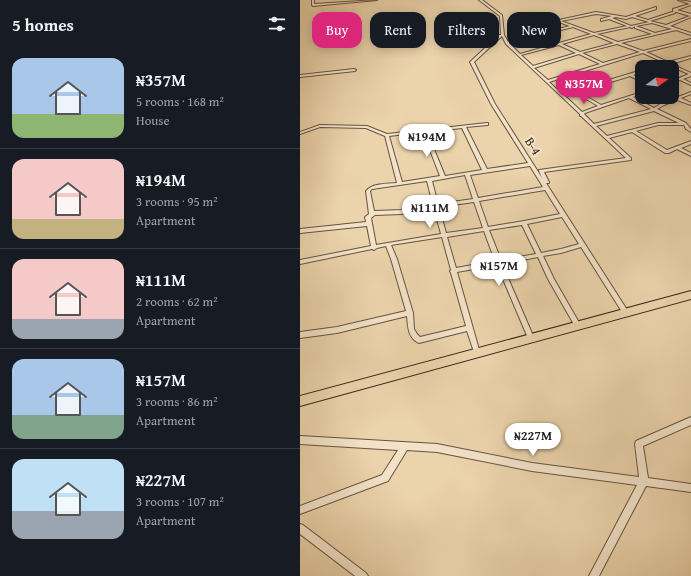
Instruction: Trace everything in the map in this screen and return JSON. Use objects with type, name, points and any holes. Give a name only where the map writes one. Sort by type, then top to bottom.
[{"type":"highway","points":[[300,401],[691,295]]},
{"type":"street","points":[[312,0],[313,5],[376,0]]},
{"type":"street","points":[[311,4],[312,0]]},
{"type":"street","points":[[480,0],[501,16],[503,35],[507,43]]},
{"type":"street","points":[[679,0],[691,3]]},
{"type":"street","points":[[691,3],[674,10],[691,15]]},
{"type":"street","points":[[561,21],[596,13],[626,18],[655,8],[646,6]]},
{"type":"street","points":[[649,20],[674,12]]},
{"type":"street","points":[[667,26],[691,15]]},
{"type":"street","points":[[602,20],[616,16]]},
{"type":"street","points":[[533,67],[618,42],[677,29],[632,16]]},
{"type":"street","points":[[609,18],[657,34]]},
{"type":"street","points":[[561,22],[618,42],[661,60]]},
{"type":"street","points":[[561,44],[595,34],[653,22]]},
{"type":"street","points":[[561,29],[573,26]]},
{"type":"street","points":[[667,26],[691,34]]},
{"type":"street","points":[[682,30],[686,29]]},
{"type":"street","name":"B-4","points":[[503,35],[500,36],[472,62],[493,104],[626,313]]},
{"type":"street","points":[[548,81],[643,52],[691,40]]},
{"type":"street","points":[[561,44],[603,64]]},
{"type":"street","points":[[453,271],[561,251],[581,243],[541,171],[629,159],[608,137],[581,115],[548,81],[512,48]]},
{"type":"street","points":[[519,55],[545,48]]},
{"type":"street","points":[[679,60],[691,57]]},
{"type":"street","points":[[679,69],[691,75]]},
{"type":"street","points":[[300,76],[354,70]]},
{"type":"street","points":[[562,96],[635,74]]},
{"type":"street","points":[[631,75],[635,77]]},
{"type":"street","points":[[680,79],[691,75]]},
{"type":"street","points":[[680,79],[691,84]]},
{"type":"street","points":[[576,91],[600,106]]},
{"type":"street","points":[[679,98],[691,94]]},
{"type":"street","points":[[581,115],[584,112],[635,95]]},
{"type":"street","points":[[629,97],[689,127]]},
{"type":"street","points":[[679,98],[691,104]]},
{"type":"street","points":[[595,125],[639,115],[655,109],[663,104]]},
{"type":"street","points":[[300,133],[320,126],[367,127],[387,136],[487,124]]},
{"type":"street","points":[[608,137],[658,124],[689,127]]},
{"type":"street","points":[[464,127],[485,171]]},
{"type":"street","points":[[633,130],[667,152],[691,142]]},
{"type":"street","points":[[425,132],[443,177]]},
{"type":"street","points":[[387,136],[400,184]]},
{"type":"street","points":[[678,148],[691,155]]},
{"type":"street","points":[[372,214],[368,191],[371,188],[531,164]]},
{"type":"street","points":[[467,174],[477,200],[485,228],[509,288],[532,338]]},
{"type":"street","points":[[429,180],[445,235],[453,271],[477,353]]},
{"type":"street","points":[[374,248],[368,224],[368,217],[372,214],[402,212],[546,188]]},
{"type":"street","points":[[300,262],[388,244],[524,223],[564,215]]},
{"type":"street","points":[[524,223],[578,326]]},
{"type":"street","points":[[300,231],[368,224]]},
{"type":"street","points":[[388,244],[410,312],[411,329],[414,336],[419,340],[469,328]]},
{"type":"street","points":[[300,335],[337,330],[410,312]]},
{"type":"street","points":[[594,576],[644,481],[639,444],[691,421]]},
{"type":"street","points":[[300,440],[437,448],[532,467],[691,488]]},
{"type":"street","points":[[300,510],[385,478],[405,446]]},
{"type":"street","points":[[300,528],[364,576]]}]
